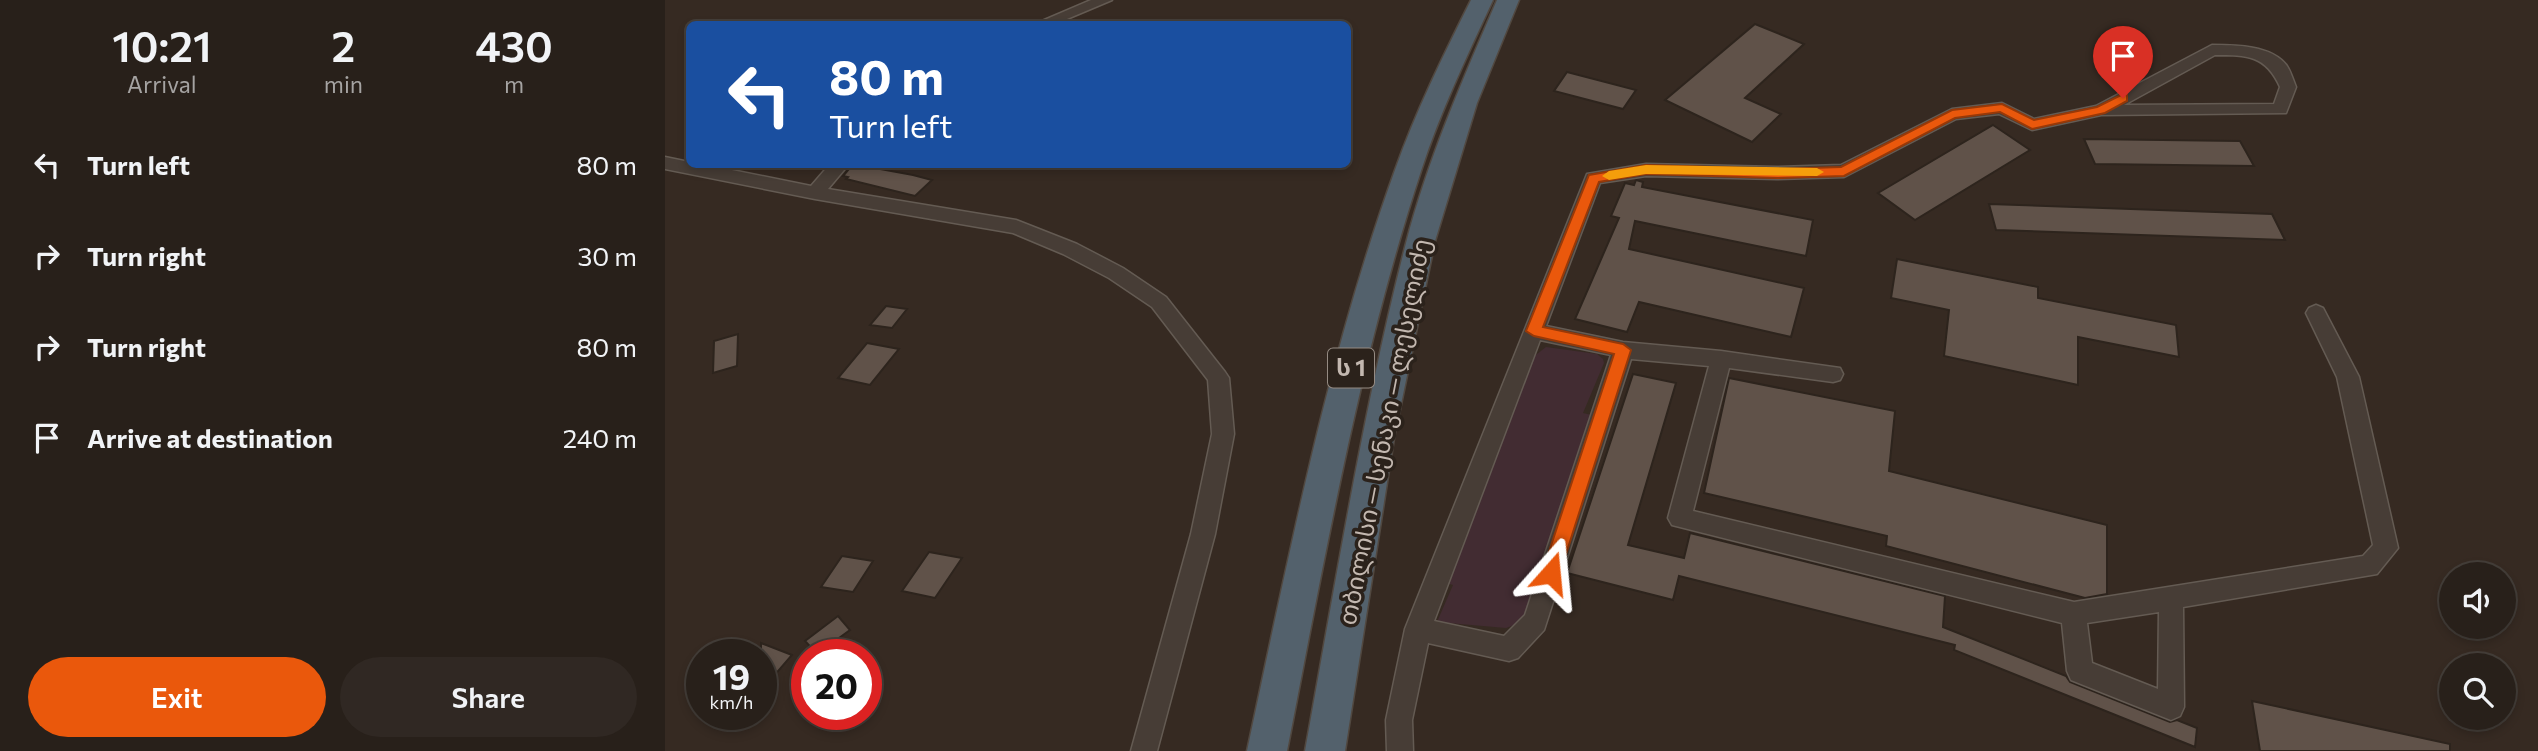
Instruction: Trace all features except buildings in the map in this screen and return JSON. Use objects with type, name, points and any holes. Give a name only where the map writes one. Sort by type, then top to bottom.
[{"type":"highway","name":"თბილისი — სენაკი — ლესელიძე","points":[[1267,751],[1333,435],[1386,241],[1408,170],[1436,98],[1482,0]]},
{"type":"highway","name":"თბილისი — სენაკი — ლესელიძე","points":[[1325,751],[1378,438],[1420,241],[1465,103],[1509,0]]},
{"type":"street","points":[[1051,21],[1104,0]]},
{"type":"street","points":[[1400,751],[1399,720],[1418,629],[1593,178],[1646,170],[1777,173],[1844,171],[1952,114],[2002,108],[2032,125],[2101,110],[2280,109],[2288,87],[2279,66],[2264,57],[2235,50],[2212,50],[2101,110]]},
{"type":"street","points":[[665,163],[686,167]]},
{"type":"street","points":[[690,168],[815,193],[1016,227],[1070,249],[1116,273],[1159,302],[1218,378],[1223,434],[1203,534],[1144,751]]},
{"type":"street","points":[[815,193],[837,168]]},
{"type":"street","points":[[1721,359],[1680,518],[2074,614],[2369,566],[2386,548],[2348,377],[2316,313]]},
{"type":"street","points":[[1534,331],[1623,350],[1721,359],[1833,374]]},
{"type":"street","points":[[1418,629],[1509,649],[1535,622],[1623,350]]},
{"type":"street","points":[[2074,614],[2080,671],[2171,707],[2171,598]]},
{"type":"shaded area","points":[[1546,347],[1597,354],[1604,363],[1583,413],[1596,416],[1525,614],[1520,623],[1506,628],[1437,622],[1453,585],[1443,582],[1532,358]]},
{"type":"slow traffic","points":[[1609,176],[1646,170],[1817,172]]},
{"type":"route","points":[[1551,573],[1623,350],[1534,331],[1593,178],[1646,170],[1777,173],[1844,171],[1952,114],[2002,108],[2032,125],[2101,110],[2123,98]]}]
